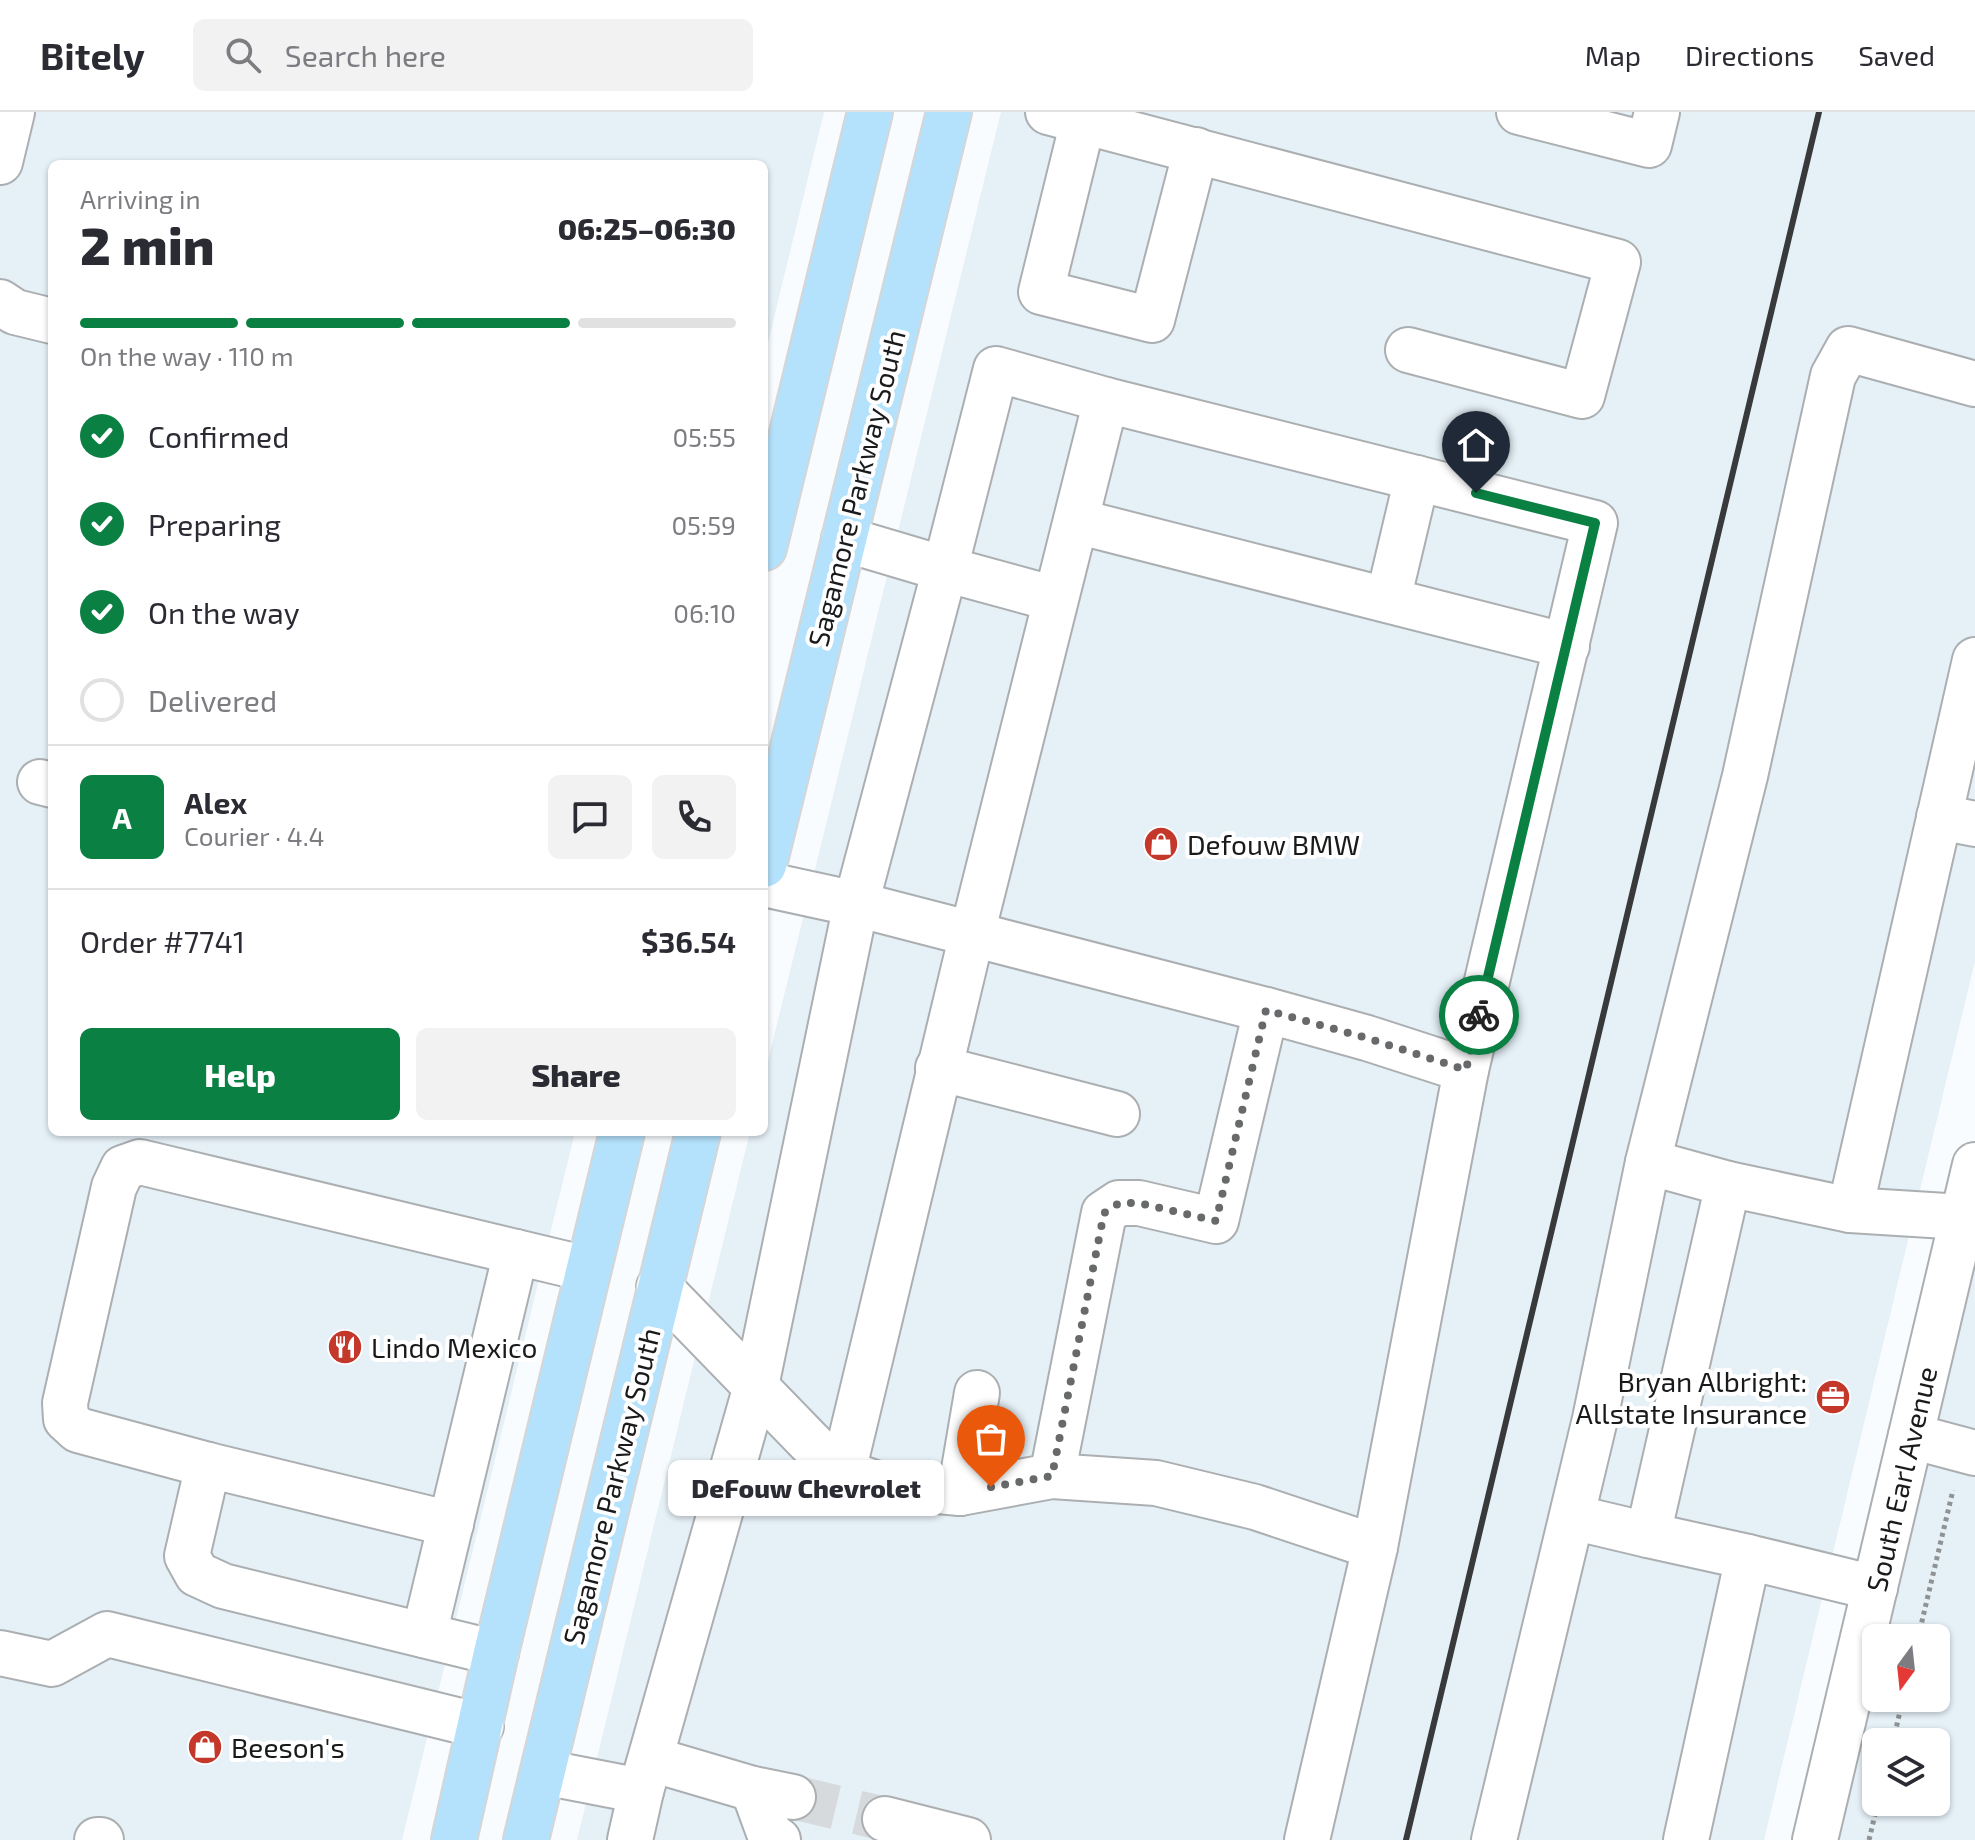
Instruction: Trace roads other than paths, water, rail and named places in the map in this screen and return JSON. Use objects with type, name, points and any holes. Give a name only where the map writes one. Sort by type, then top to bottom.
[{"type":"main road","points":[[768,532],[870,112]]},
{"type":"main road","name":"Sagamore Parkway South","points":[[768,849],[949,112]]},
{"type":"main road","points":[[454,1840],[621,1136]]},
{"type":"main road","name":"Sagamore Parkway South","points":[[526,1840],[697,1136]]},
{"type":"street","points":[[0,162],[12,112]]},
{"type":"street","points":[[1519,112],[1649,145],[1657,112]]},
{"type":"street","points":[[1196,150],[1152,320],[1041,292],[1066,116],[1196,150],[1618,262],[1582,396],[1408,350]]},
{"type":"street","points":[[0,302],[15,312],[48,320]]},
{"type":"street","points":[[1494,1840],[1595,1419],[1648,1162],[1745,776],[1833,376],[1848,349],[1975,384]]},
{"type":"street","points":[[630,1840],[756,1386],[856,904],[996,369],[1106,400],[1595,523],[1466,1070],[1375,1547],[1307,1840]]},
{"type":"street","points":[[843,1472],[938,1068],[1106,400]]},
{"type":"street","points":[[1388,600],[1417,478]]},
{"type":"street","points":[[1076,521],[1567,646]]},
{"type":"street","points":[[844,539],[1055,599]]},
{"type":"street","points":[[1850,1210],[1957,821],[1975,660]]},
{"type":"street","points":[[768,885],[856,904],[1266,1010],[1466,1070]]},
{"type":"street","points":[[1052,1476],[1104,1213],[1119,1203],[1139,1203],[1216,1221],[1266,1010]]},
{"type":"street","points":[[938,1068],[1117,1114]]},
{"type":"street","points":[[451,1524],[78,1430],[66,1419],[68,1387],[114,1187],[123,1168],[140,1162],[587,1269]]},
{"type":"street","points":[[1648,1162],[1728,1184],[1850,1210],[1962,1217]]},
{"type":"street","name":"South Earl Avenue","points":[[1815,1840],[1975,1165]]},
{"type":"street","points":[[1648,1535],[1728,1184]]},
{"type":"street","points":[[424,1635],[516,1252]]},
{"type":"street","points":[[659,1287],[826,1459],[843,1472],[883,1486],[960,1493],[1052,1476],[1156,1483],[1255,1507],[1375,1547]]},
{"type":"street","points":[[960,1493],[977,1393]]},
{"type":"street","points":[[1911,1436],[1975,1453]]},
{"type":"street","points":[[208,1465],[187,1556],[197,1574],[223,1586],[496,1653]]},
{"type":"street","points":[[1572,1517],[1875,1588]]},
{"type":"street","points":[[1686,1840],[1748,1557]]},
{"type":"street","points":[[0,1653],[52,1664],[107,1634],[481,1726]]},
{"type":"street","points":[[543,1772],[646,1775],[773,1793],[771,1838],[778,1840]]},
{"type":"street","points":[[902,1828],[968,1840]]},
{"type":"tunnel","points":[[793,1797],[885,1819]]},
{"type":"railway","points":[[1406,1840],[1819,112]]},
{"type":"place","name":"Defouw BMW","points":[[1161,844]]},
{"type":"place","name":"Lindo Mexico","points":[[345,1347]]},
{"type":"place","name":"Bryan Albright: Allstate Insurance","points":[[1833,1397]]},
{"type":"place","name":"DeFouw Chevrolet","points":[[991,1487]]},
{"type":"place","name":"Beeson's","points":[[205,1747]]}]
